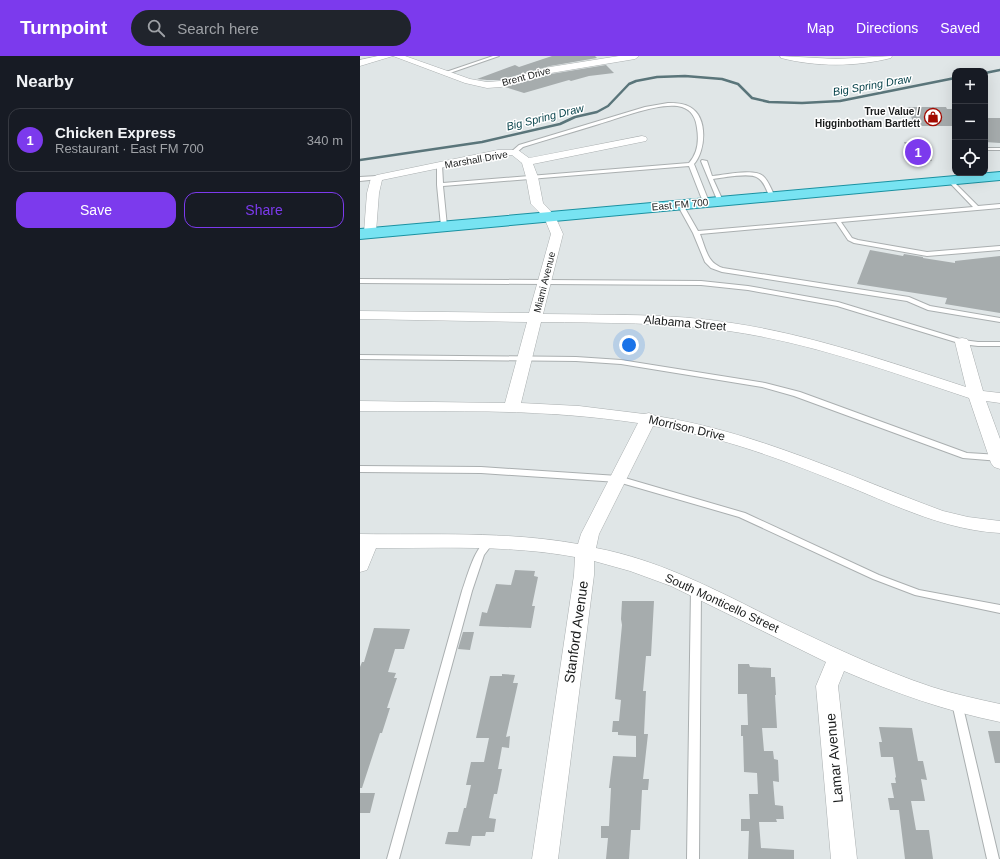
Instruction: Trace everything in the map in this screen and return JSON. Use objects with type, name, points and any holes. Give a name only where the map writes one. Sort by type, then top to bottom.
[{"type":"main road","name":"East FM 700","points":[[988,175],[1000,176]]},
{"type":"main road","name":"East FM 700","points":[[365,233],[950,180],[976,176]]},
{"type":"street","points":[[360,64],[389,56]]},
{"type":"street","name":"Brent Drive","points":[[397,56],[468,81],[487,85],[501,84],[550,70],[635,56]]},
{"type":"street","points":[[784,56],[861,60],[888,56]]},
{"type":"street","points":[[527,162],[642,139]]},
{"type":"street","name":"Marshall Drive","points":[[377,178],[498,153],[514,152],[527,162]]},
{"type":"street","name":"Miami Avenue","points":[[512,408],[536,318],[556,234],[548,216],[537,204],[527,162]]},
{"type":"street","points":[[365,233],[377,178]]},
{"type":"street","name":"Alabama Street","points":[[360,316],[630,319],[680,321],[730,327],[839,350],[976,395],[1000,398]]},
{"type":"street","points":[[962,342],[976,395],[999,459]]},
{"type":"street","name":"Morrison Drive","points":[[360,406],[512,408],[602,412],[649,418],[748,443],[801,461],[942,516],[969,524],[1000,527]]},
{"type":"street","name":"Stanford Avenue","points":[[545,859],[583,583],[585,552],[590,534],[649,418]]},
{"type":"street","points":[[360,565],[365,541]]},
{"type":"street","name":"South Monticello Street","points":[[365,541],[489,543],[550,546],[585,552],[635,565],[696,589],[838,659],[918,693],[1000,713]]},
{"type":"street","name":"Lamar Avenue","points":[[838,659],[827,686],[844,859]]},
{"type":"lane","points":[[445,73],[497,56]]},
{"type":"lane","points":[[440,185],[691,164],[695,162],[701,136],[696,114],[689,108],[676,105],[647,108],[521,146],[514,152]]},
{"type":"lane","points":[[988,149],[1000,150]]},
{"type":"lane","points":[[704,161],[710,178],[713,201]]},
{"type":"lane","points":[[691,164],[713,201]]},
{"type":"lane","points":[[439,166],[444,226]]},
{"type":"lane","points":[[710,178],[758,175],[761,177],[772,196]]},
{"type":"lane","points":[[360,179],[377,178]]},
{"type":"lane","points":[[950,180],[977,208]]},
{"type":"lane","points":[[680,204],[696,233],[708,262],[712,266],[722,270],[909,300],[928,308],[1000,320]]},
{"type":"lane","points":[[696,233],[1000,206]]},
{"type":"lane","points":[[838,221],[850,239],[864,244],[927,254],[1000,248]]},
{"type":"lane","points":[[360,281],[544,284],[701,283],[748,288],[838,304],[962,342],[1000,344]]},
{"type":"lane","points":[[360,357],[621,362],[762,385],[797,394],[966,456],[999,459]]},
{"type":"lane","points":[[360,469],[481,470],[618,479],[742,515],[876,577],[918,593],[1000,609]]},
{"type":"lane","points":[[393,859],[466,591],[480,554],[489,543]]},
{"type":"lane","points":[[693,859],[696,589]]},
{"type":"lane","points":[[957,703],[993,859]]},
{"type":"building","points":[[552,56],[595,56],[597,58],[550,66],[500,80],[477,79],[515,65],[519,67]]},
{"type":"building","points":[[606,65],[614,73],[589,76],[571,81],[569,80],[524,93],[505,87],[551,74]]},
{"type":"building","name":"True Value / Higginbotham Bartlett","points":[[907,107],[946,107],[947,109],[952,109],[952,126],[915,126]]},
{"type":"building","points":[[988,118],[1000,118],[1000,143],[988,142]]},
{"type":"building","points":[[904,142],[923,143],[932,161],[912,161]]},
{"type":"building","points":[[870,250],[955,263],[955,261],[1000,256],[1000,313],[945,304],[947,298],[857,284]]},
{"type":"building","points":[[515,570],[535,571],[534,576],[538,577],[532,606],[535,606],[531,628],[479,626],[482,612],[487,613],[496,584],[511,585]]},
{"type":"building","points":[[622,601],[654,601],[651,656],[646,656],[643,691],[646,691],[644,734],[648,734],[643,779],[649,779],[648,790],[642,790],[640,830],[631,830],[629,859],[606,859],[608,838],[601,838],[601,826],[609,826],[611,788],[609,788],[613,756],[636,757],[636,736],[618,735],[618,732],[612,732],[613,721],[619,721],[621,700],[615,699],[622,625]]},
{"type":"building","points":[[374,628],[410,629],[404,649],[395,649],[388,672],[396,673],[394,678],[397,678],[387,708],[390,708],[362,788],[360,788],[360,667],[362,662],[364,662]]},
{"type":"building","points":[[463,632],[474,632],[470,650],[458,649]]},
{"type":"building","points":[[738,664],[749,664],[750,667],[771,668],[771,677],[775,677],[777,728],[762,728],[764,751],[773,751],[774,759],[778,760],[779,782],[773,781],[775,805],[783,806],[784,819],[776,819],[777,822],[759,822],[761,848],[794,850],[794,859],[748,859],[749,831],[741,831],[741,819],[750,819],[749,794],[758,794],[757,773],[744,772],[743,736],[741,736],[741,725],[748,725],[747,694],[738,694]]},
{"type":"building","points":[[502,674],[515,675],[513,683],[518,683],[506,737],[510,736],[509,748],[502,747],[498,769],[502,769],[497,794],[494,794],[489,818],[496,819],[494,832],[486,832],[485,836],[472,836],[470,846],[445,844],[448,832],[458,832],[464,808],[466,808],[471,785],[466,785],[471,762],[484,762],[489,738],[476,738],[490,676],[502,676]]},
{"type":"building","points":[[879,727],[912,728],[918,761],[923,761],[927,780],[921,779],[925,801],[911,801],[916,830],[929,830],[933,859],[905,859],[899,810],[890,810],[888,798],[894,798],[891,783],[896,783],[893,757],[881,757],[879,742],[882,742]]},
{"type":"building","points":[[988,731],[1000,731],[1000,763],[995,763]]},
{"type":"building","points":[[360,793],[375,793],[370,813],[360,813]]},
{"type":"waterway","name":"Big Spring Draw","points":[[988,72],[1000,70]]},
{"type":"waterway","name":"Big Spring Draw","points":[[360,160],[482,142],[560,124],[575,117],[597,112],[608,106],[629,84],[636,81],[657,77],[685,76],[722,79],[738,84],[752,98],[769,102],[802,103],[840,101],[952,79]]},
{"type":"place","name":"True Value / Higginbotham Bartlett","points":[[933,117]]},
{"type":"place","name":"Chicken Express","points":[[918,152]]}]
